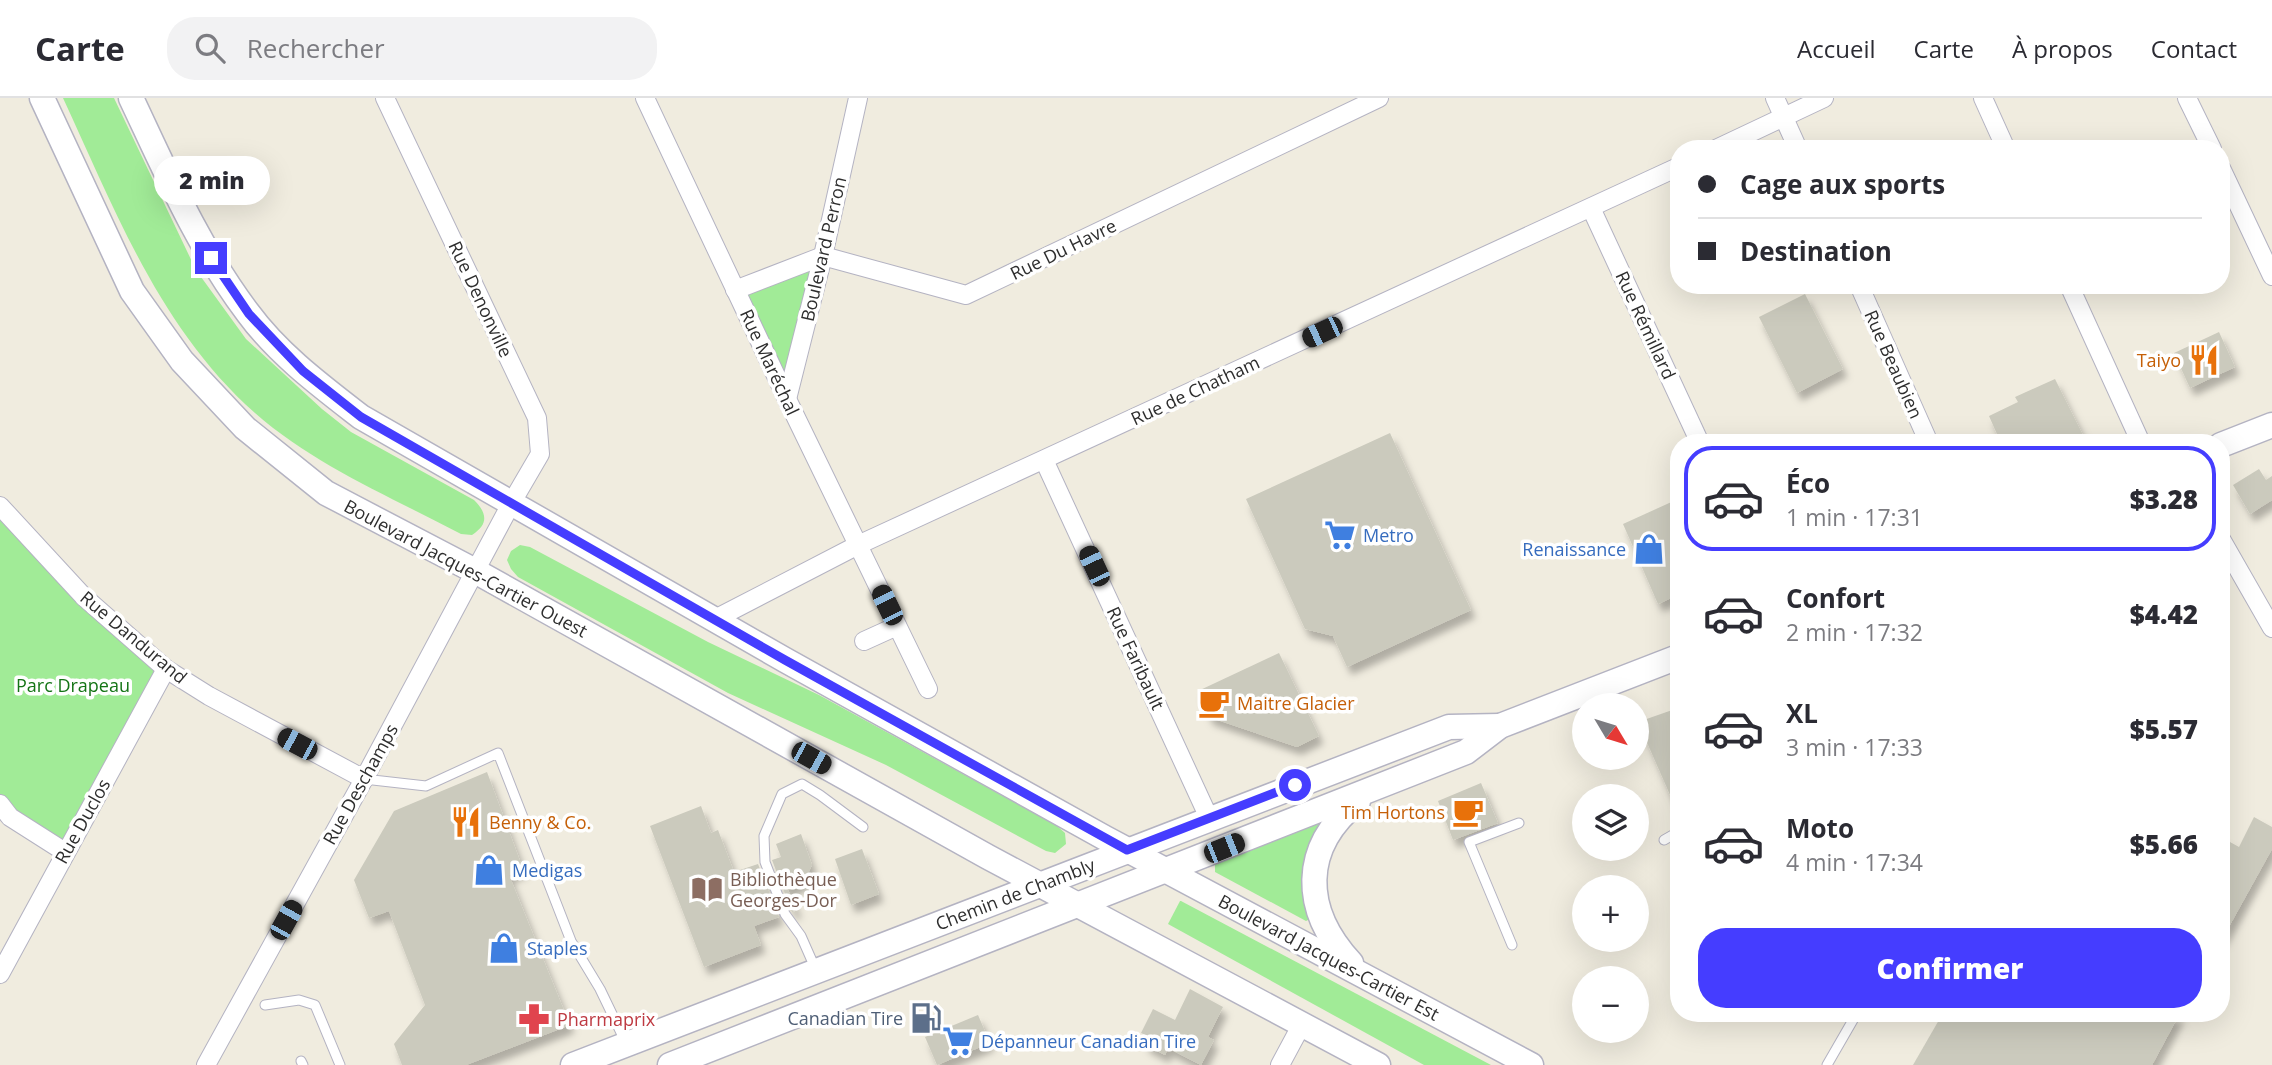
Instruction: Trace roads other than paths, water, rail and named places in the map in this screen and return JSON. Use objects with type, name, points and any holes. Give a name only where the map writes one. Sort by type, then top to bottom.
[{"type":"main road","name":"Boulevard Jacques-Cartier Ouest","points":[[42,98],[132,291],[182,361],[244,428],[326,493],[475,571],[1039,885]]},
{"type":"main road","points":[[131,98],[198,239],[249,314],[303,371],[361,417],[1127,850]]},
{"type":"main road","points":[[2230,441],[2272,425]]},
{"type":"main road","name":"Chemin de Chambly","points":[[670,1065],[1466,752],[1500,726],[1670,665]]},
{"type":"main road","name":"Chemin de Chambly","points":[[573,1065],[1449,727],[1500,726]]},
{"type":"main road","points":[[1358,971],[1337,948],[1317,909],[1314,874],[1321,843],[1338,818],[1372,790]]},
{"type":"main road","name":"Boulevard Jacques-Cartier Est","points":[[1127,850],[1531,1065]]},
{"type":"main road","points":[[988,858],[998,884],[992,903]]},
{"type":"main road","points":[[1039,885],[1378,1065]]},
{"type":"street","name":"Rue Denonville","points":[[385,98],[537,418],[540,454],[512,502]]},
{"type":"street","name":"Rue Maréchal","points":[[645,98],[928,689]]},
{"type":"street","name":"Boulevard Perron","points":[[787,399],[823,256],[858,98]]},
{"type":"street","name":"Rue Du Havre","points":[[823,256],[966,295],[1379,98]]},
{"type":"street","points":[[1774,98],[1794,140]]},
{"type":"street","points":[[1735,140],[1824,98]]},
{"type":"street","points":[[1983,98],[2002,140]]},
{"type":"street","points":[[2187,98],[2207,140]]},
{"type":"street","name":"Rue de Chatham","points":[[715,619],[858,545],[1670,171]]},
{"type":"street","points":[[2230,187],[2272,276]]},
{"type":"street","name":"Rue Rémillard","points":[[1591,208],[1696,434]]},
{"type":"street","points":[[735,290],[823,256]]},
{"type":"street","name":"Rue Beaubien","points":[[1863,294],[1925,434]]},
{"type":"street","points":[[2072,294],[2137,434]]},
{"type":"street","name":"Rue Faribault","points":[[1044,460],[1209,818]]},
{"type":"street","name":"Rue Deschamps","points":[[206,1065],[364,779],[512,502]]},
{"type":"street","name":"Rue Dandurand","points":[[0,506],[84,597],[166,669],[209,696],[364,779]]},
{"type":"street","points":[[2230,554],[2272,628]]},
{"type":"street","points":[[864,640],[897,625]]},
{"type":"street","name":"Rue Duclos","points":[[0,974],[166,669]]},
{"type":"street","points":[[0,804],[10,817],[65,852]]},
{"type":"street","points":[[1280,1065],[1302,1024]]},
{"type":"lane","points":[[364,779],[425,786],[498,753],[571,942],[600,989],[626,1044]]},
{"type":"lane","points":[[816,971],[801,936],[785,914],[765,862],[764,836],[782,794],[802,784],[863,827]]},
{"type":"lane","points":[[1512,945],[1469,842],[1519,823]]},
{"type":"lane","points":[[1664,840],[1670,837]]},
{"type":"lane","points":[[265,1005],[299,1000],[315,1005],[340,1065]]},
{"type":"lane","points":[[1827,1065],[1852,1022]]},
{"type":"place","name":"Taiyo","points":[[2204,360]]},
{"type":"place","name":"Metro","points":[[1340,535]]},
{"type":"place","name":"Renaissance","points":[[1649,549]]},
{"type":"place","name":"Maitre Glacier","points":[[1214,703]]},
{"type":"place","name":"Tim Hortons","points":[[1468,812]]},
{"type":"place","name":"Benny & Co.","points":[[466,822]]},
{"type":"place","name":"Medigas","points":[[489,870]]},
{"type":"place","name":"Bibliothèque Georges-Dor","points":[[707,889]]},
{"type":"place","name":"Staples","points":[[504,948]]},
{"type":"place","name":"Canadian Tire","points":[[926,1018]]},
{"type":"place","name":"Pharmaprix","points":[[534,1019]]},
{"type":"place","name":"Dépanneur Canadian Tire","points":[[958,1041]]},
{"type":"park label","name":"Parc Drapeau","points":[[73,685]]}]
